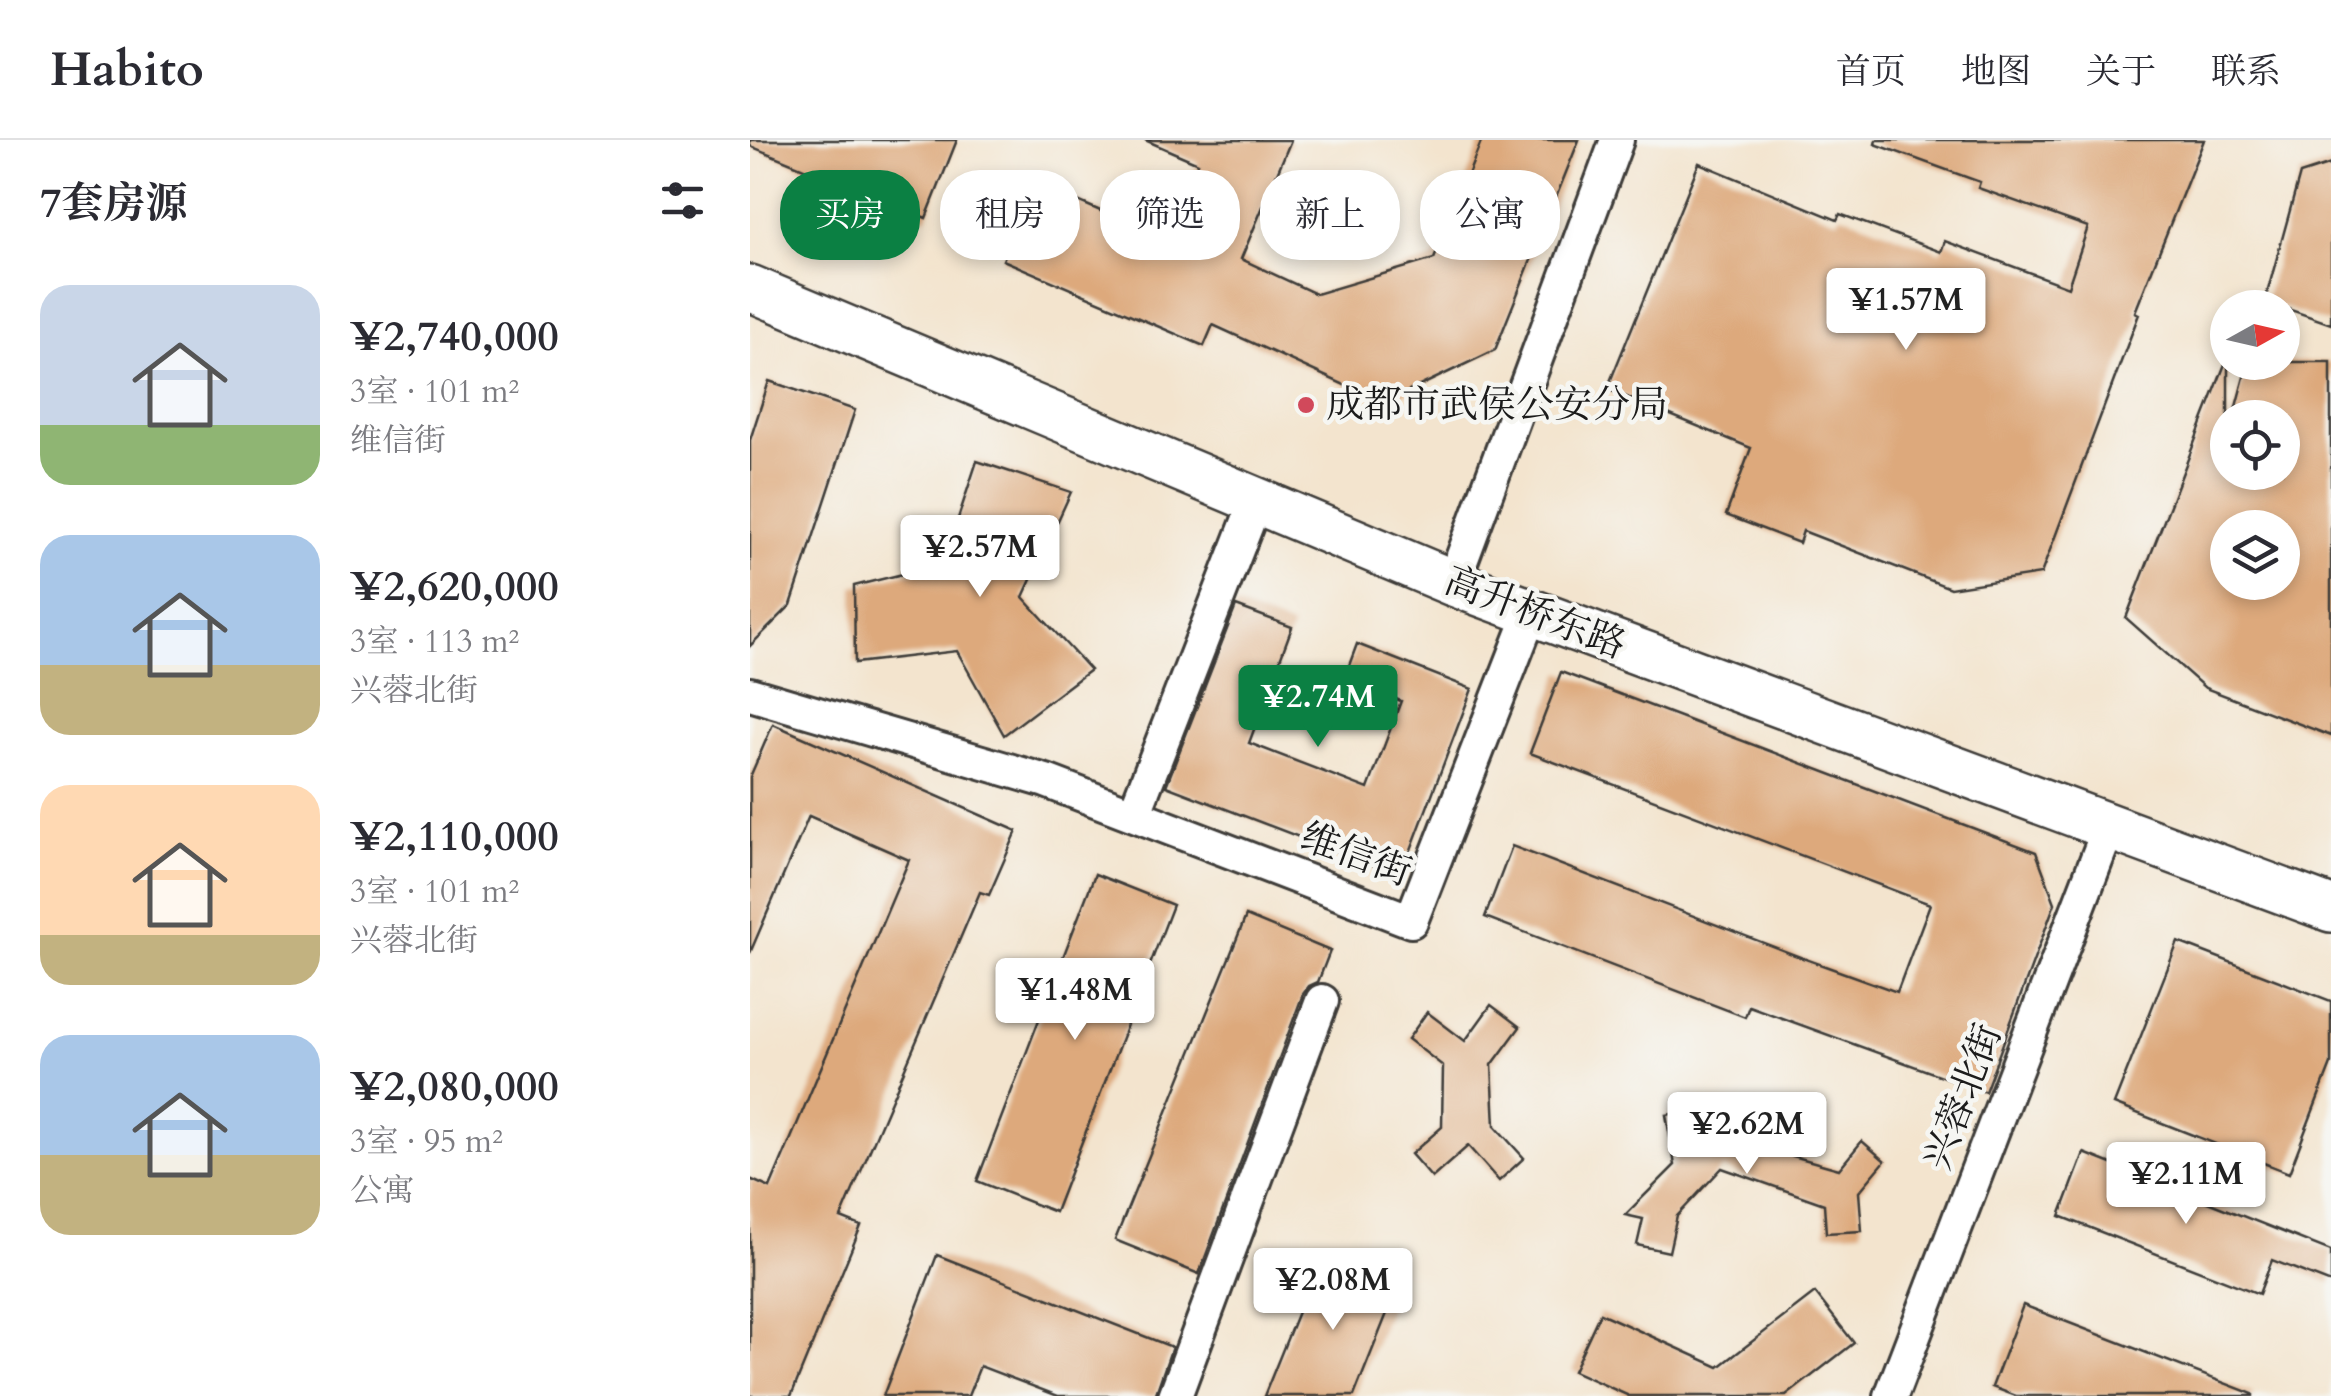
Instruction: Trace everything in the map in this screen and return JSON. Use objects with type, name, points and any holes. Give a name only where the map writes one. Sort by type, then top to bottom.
[{"type":"street","points":[[1453,583],[1616,140]]},
{"type":"street","name":"高升桥东路","points":[[750,288],[1453,583],[2331,909]]},
{"type":"street","points":[[1134,814],[1256,501]]},
{"type":"street","name":"维信街","points":[[750,694],[1046,780],[1411,922],[1531,612]]},
{"type":"street","name":"兴蓉北街","points":[[1891,1396],[2109,827]]},
{"type":"street","points":[[1176,1396],[1322,1001]]},
{"type":"building","points":[[750,140],[957,140],[945,170],[940,170],[940,183],[926,218],[920,216],[920,170],[809,170],[750,146]]},
{"type":"building","points":[[1145,140],[1291,140],[1278,170],[1260,170],[1260,214],[1241,259],[1316,294],[1431,260],[1531,260],[1495,350],[1384,403],[1213,325],[1204,346],[1003,260],[1080,260],[1080,202],[1100,211],[1100,260],[1240,260],[1240,170],[1195,170],[1198,163]]},
{"type":"building","points":[[1482,140],[1579,140],[1560,188],[1560,170],[1470,170]]},
{"type":"building","points":[[1876,140],[2204,140],[2135,312],[2139,314],[2041,574],[1950,588],[1803,531],[1799,543],[1726,515],[1751,448],[1607,389],[1699,163],[1837,220],[1840,214],[1941,252],[1945,241],[2068,287],[2088,227],[1978,188],[1980,182],[1875,144]]},
{"type":"building","points":[[2331,164],[2331,324],[2300,313],[2300,290],[2268,290],[2300,174]]},
{"type":"building","points":[[2300,362],[2331,362],[2331,736],[2205,688],[2126,618],[2210,402],[2210,490],[2300,490],[2300,400],[2238,400],[2243,380],[2300,380]]},
{"type":"building","points":[[2219,380],[2228,380],[2228,400],[2211,400]]},
{"type":"building","points":[[769,381],[855,410],[791,605],[750,646],[750,440]]},
{"type":"building","points":[[977,461],[1071,492],[1023,597],[1090,670],[1004,735],[957,651],[855,663],[854,586],[943,564]]},
{"type":"building","points":[[1236,606],[1292,627],[1249,743],[1368,789],[1401,701],[1344,679],[1357,644],[1472,689],[1401,876],[1166,786]]},
{"type":"building","points":[[1561,672],[2036,852],[2055,903],[1985,1092],[1749,1006],[1745,1017],[1485,917],[1512,846],[1897,992],[1930,904],[1530,753]]},
{"type":"building","points":[[773,724],[1017,831],[989,895],[980,892],[841,1218],[861,1226],[791,1396],[750,1396],[750,1179],[770,1188],[909,860],[809,816],[750,953],[750,777]]},
{"type":"building","points":[[1095,874],[1173,905],[1055,1212],[977,1181]]},
{"type":"building","points":[[1246,916],[1330,951],[1318,982],[1303,994],[1199,1274],[1115,1240]]},
{"type":"building","points":[[2178,942],[2331,1001],[2331,1064],[2289,1173],[2114,1104]]},
{"type":"building","points":[[1491,1005],[1520,1027],[1492,1065],[1495,1126],[1524,1158],[1499,1181],[1468,1146],[1432,1178],[1411,1154],[1442,1127],[1443,1066],[1408,1039],[1427,1012],[1465,1041]]},
{"type":"building","points":[[1713,1107],[1718,1135],[1839,1169],[1862,1141],[1885,1161],[1859,1192],[1862,1231],[1826,1233],[1824,1204],[1722,1168],[1677,1216],[1669,1252],[1637,1245],[1643,1219],[1625,1215],[1675,1165],[1666,1115]]},
{"type":"building","points":[[2084,1153],[2331,1251],[2331,1283],[2272,1260],[2259,1294],[2060,1216]]},
{"type":"building","points":[[937,1255],[1172,1347],[1155,1396],[1058,1396],[980,1366],[968,1396],[883,1396]]},
{"type":"building","points":[[1321,1255],[1398,1286],[1354,1396],[1264,1396]]},
{"type":"building","points":[[1815,1293],[1854,1343],[1786,1396],[1629,1396],[1573,1371],[1600,1313],[1719,1367]]},
{"type":"building","points":[[2023,1305],[2253,1396],[2016,1396],[1992,1387]]},
{"type":"place","name":"成都市武侯公安分局","points":[[1306,405]]}]
